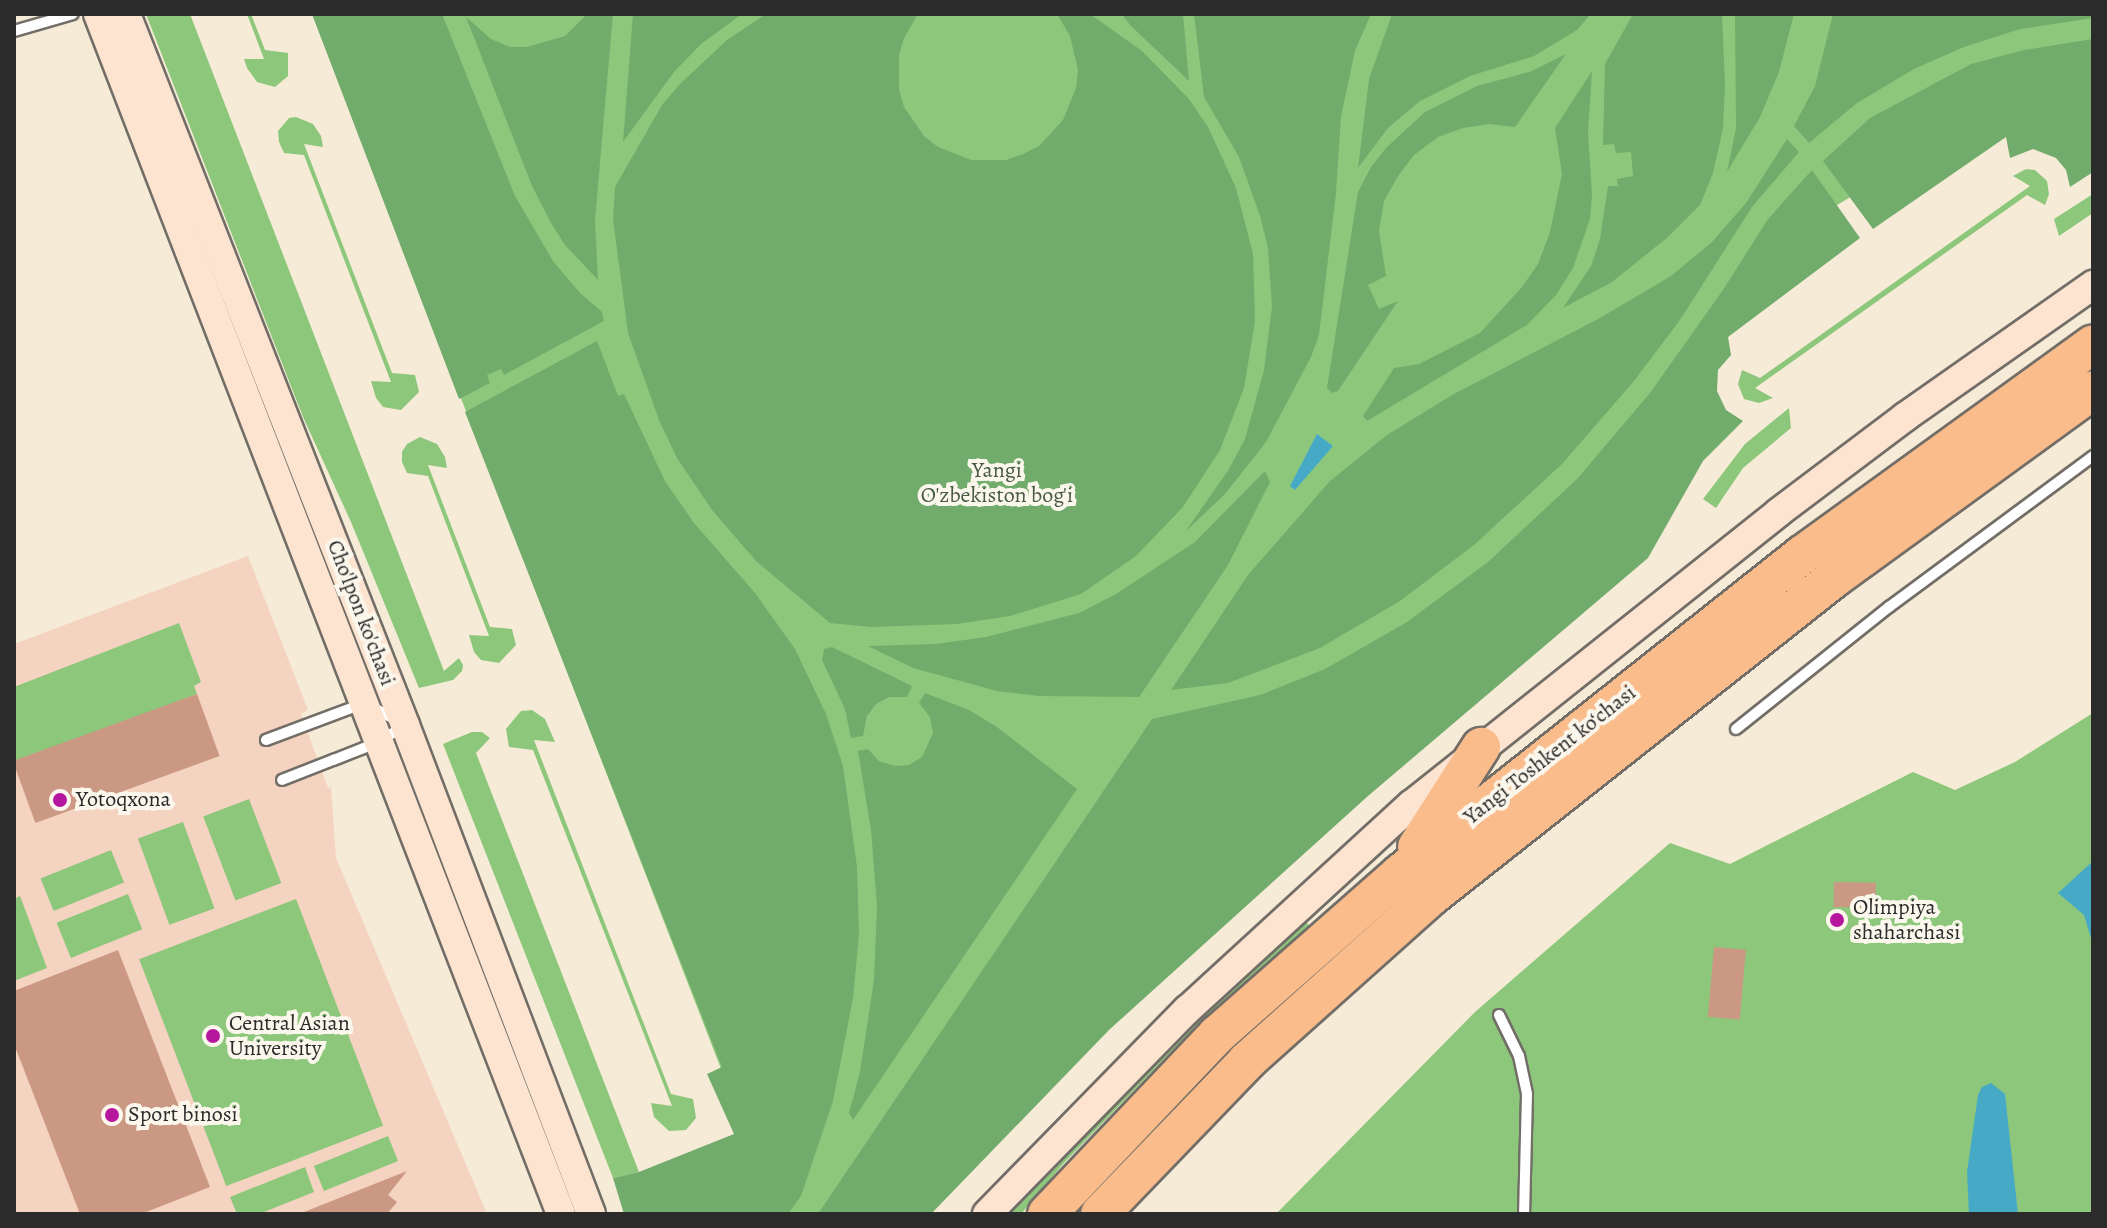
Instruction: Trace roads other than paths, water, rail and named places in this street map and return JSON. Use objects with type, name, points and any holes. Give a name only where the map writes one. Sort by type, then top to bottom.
[{"type":"highway","name":"Yangi Toshkent ko‘chasi","points":[[1047,1214],[1217,1035],[1401,873],[1802,555],[2093,344]]},
{"type":"highway","name":"Yangi Toshkent ko‘chasi","points":[[1100,1214],[1247,1061],[1429,898],[1833,579],[2093,390]]},
{"type":"highway","points":[[1401,873],[1481,747]]},
{"type":"main road","name":"Cho'lpon ko'chasi","points":[[98,14],[561,1214]]},
{"type":"main road","name":"Cho'lpon ko'chasi","points":[[126,14],[405,725],[591,1214]]},
{"type":"main road","points":[[987,1214],[1104,1093],[1262,939],[1411,805],[1832,472],[2093,285]]},
{"type":"main road","points":[[530,1055],[608,1214]]},
{"type":"lane","points":[[14,31],[73,14]]},
{"type":"lane","points":[[1736,729],[1889,607],[2093,456]]},
{"type":"lane","points":[[266,740],[365,703],[405,725],[379,742],[282,780]]},
{"type":"lane","points":[[1499,1015],[1519,1056],[1527,1094],[1524,1214]]},
{"type":"water","points":[[1317,434],[1333,446],[1295,490],[1290,486]]},
{"type":"water","points":[[2093,861],[2093,945],[2084,915],[2058,893]]},
{"type":"water","points":[[1991,1083],[2005,1094],[2018,1214],[1969,1214],[1967,1172],[1978,1095],[1982,1087]]},
{"type":"place","name":"Yotoqxona","points":[[60,800]]},
{"type":"place","name":"Olimpiya shaharchasi","points":[[1837,920]]},
{"type":"place","name":"Central Asian University","points":[[213,1036]]},
{"type":"place","name":"Sport binosi","points":[[112,1115]]},
{"type":"park label","name":"Yangi O'zbekiston bog'i","points":[[997,482]]}]
